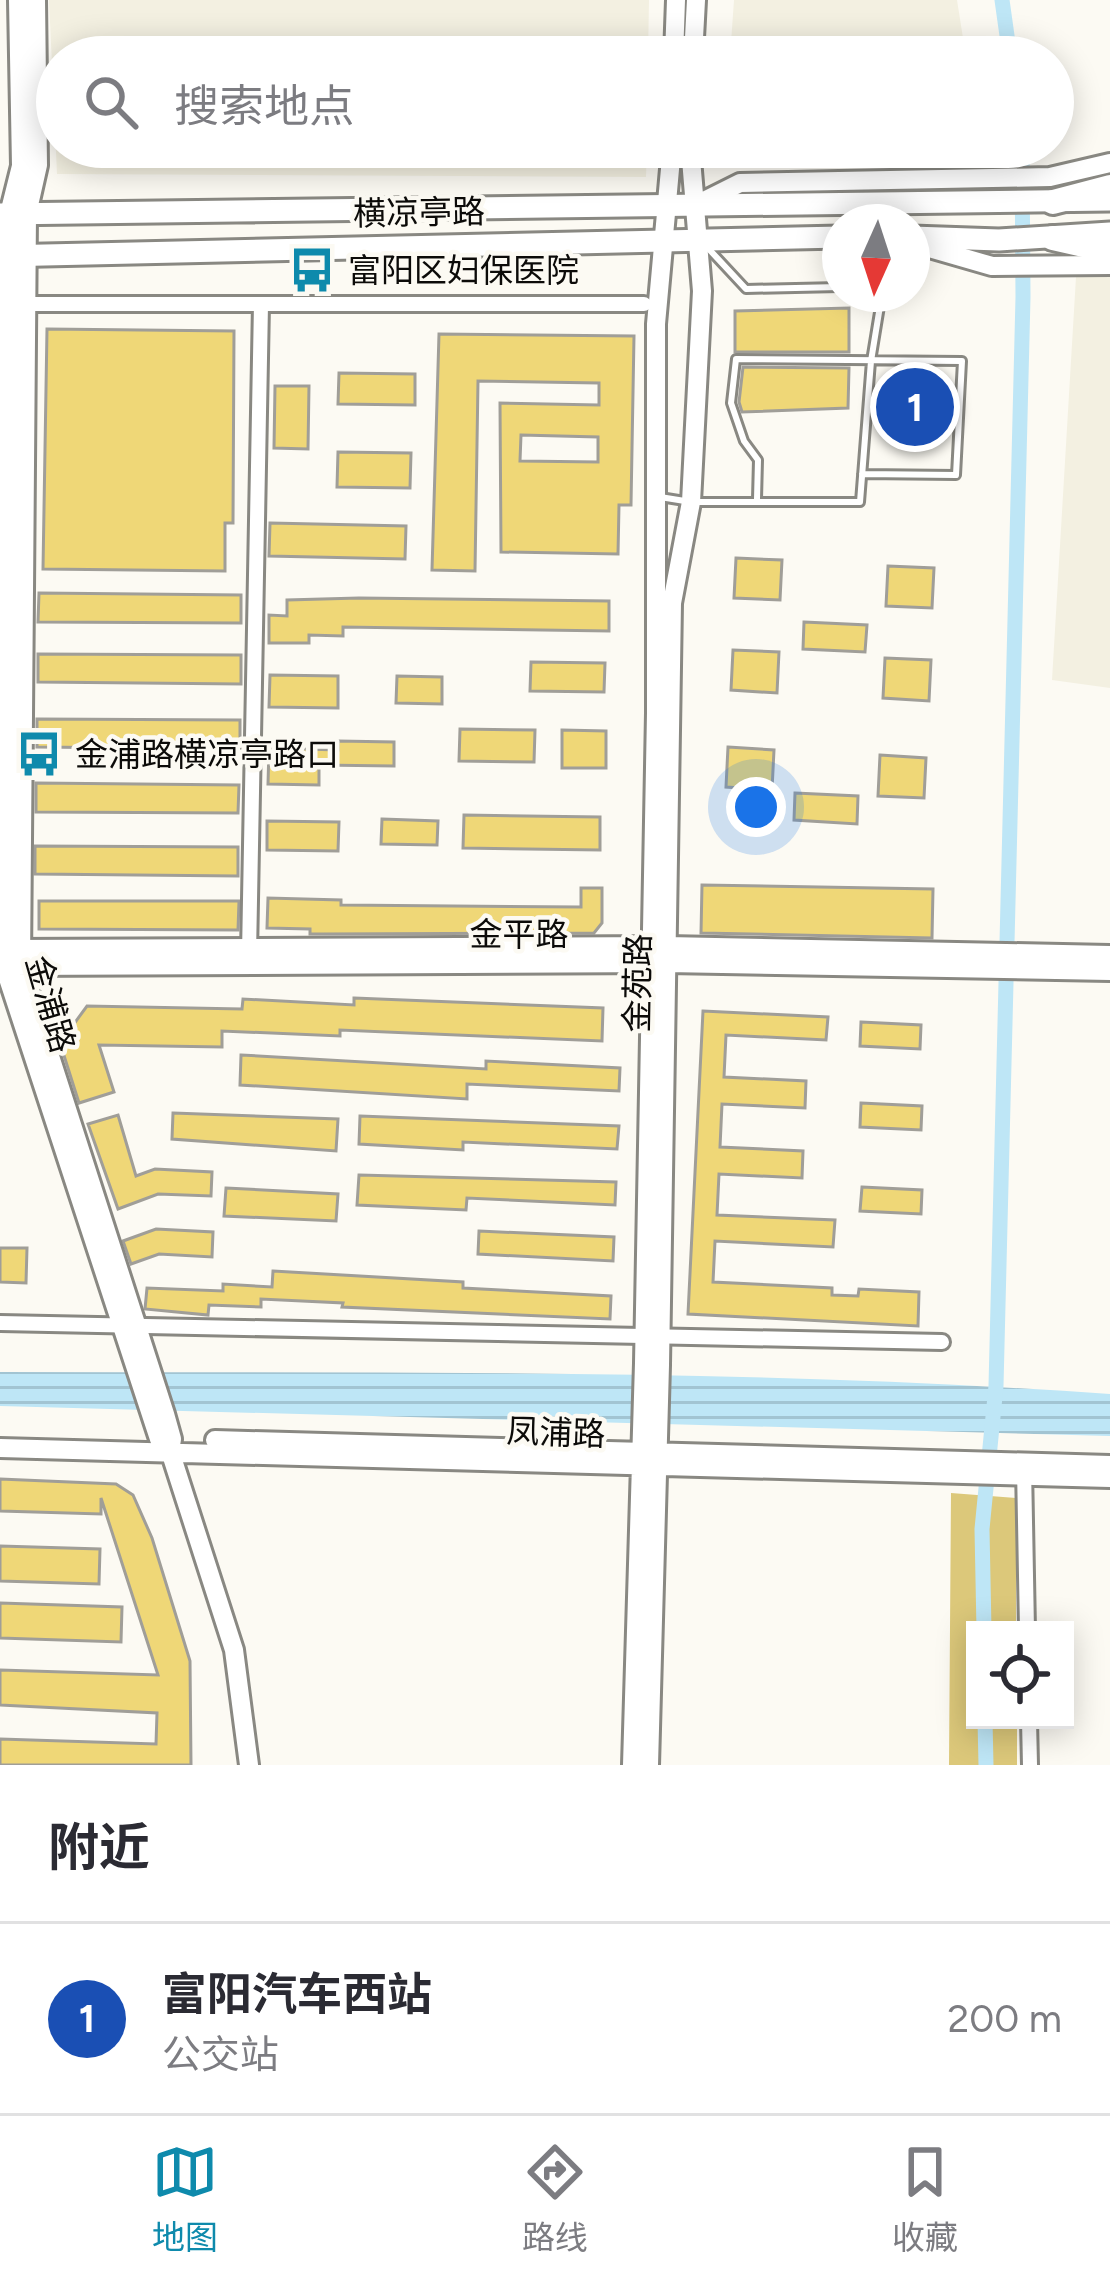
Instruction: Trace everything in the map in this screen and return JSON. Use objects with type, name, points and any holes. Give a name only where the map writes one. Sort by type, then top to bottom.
[{"type":"highway","points":[[1052,189],[1110,187]]},
{"type":"highway","points":[[1053,238],[1110,251]]},
{"type":"main road","name":"横凉亭路","points":[[12,214],[998,202],[1052,189],[1110,200]]},
{"type":"main road","points":[[930,240],[1110,233]]},
{"type":"main road","name":"横凉亭路","points":[[12,255],[822,237]]},
{"type":"street","name":"金浦路","points":[[17,0],[21,166],[12,214],[8,957],[167,1443]]},
{"type":"street","name":"金浦路","points":[[36,0],[36,36]]},
{"type":"street","points":[[675,36],[676,0]]},
{"type":"street","points":[[694,36],[696,0]]},
{"type":"street","name":"横凉亭路","points":[[696,205],[740,183],[993,179],[1052,189],[1110,164]]},
{"type":"street","name":"金浦路","points":[[12,214],[36,168]]},
{"type":"street","points":[[632,1765],[653,1337],[658,955],[654,496],[661,239],[670,168]]},
{"type":"street","name":"金苑路","points":[[658,955],[672,603],[691,502],[702,291],[689,168]]},
{"type":"street","points":[[930,246],[992,266],[1110,265]]},
{"type":"street","name":"金浦路","points":[[8,957],[28,304],[12,255]]},
{"type":"street","points":[[28,304],[644,304]]},
{"type":"street","points":[[249,957],[261,304]]},
{"type":"street","name":"金平路","points":[[8,957],[934,950],[976,960]]},
{"type":"street","name":"金平路","points":[[658,955],[1038,962],[1110,971]]},
{"type":"street","points":[[1038,962],[1110,955]]},
{"type":"street","points":[[0,1323],[942,1342]]},
{"type":"street","name":"凤浦路","points":[[0,1436],[985,1467],[1110,1465]]},
{"type":"street","points":[[167,1443],[234,1650],[249,1765]]},
{"type":"street","name":"凤浦路","points":[[0,1448],[167,1443]]},
{"type":"street","points":[[649,1458],[649,1765]]},
{"type":"street","points":[[1024,1468],[1027,1621]]},
{"type":"street","name":"凤浦路","points":[[1024,1468],[1110,1478]]},
{"type":"street","points":[[1029,1729],[1030,1765]]},
{"type":"lane","points":[[700,240],[746,289],[822,287]]},
{"type":"lane","points":[[654,496],[691,502],[860,502],[879,312]]},
{"type":"lane","points":[[757,499],[758,460],[744,441],[731,404],[736,359],[962,361],[956,475],[862,474]]},
{"type":"shaded area","points":[[49,0],[649,0],[648,36],[51,36]]},
{"type":"shaded area","points":[[734,0],[957,0],[963,36],[731,36]]},
{"type":"shaded area","points":[[57,168],[646,168],[646,177],[57,174]]},
{"type":"shaded area","points":[[1110,276],[1110,688],[1052,680],[1076,277]]},
{"type":"shaded area","points":[[951,1493],[1016,1498],[1016,1621],[966,1621],[966,1729],[1017,1729],[1017,1765],[949,1765]]},
{"type":"water","points":[[0,1372],[555,1374],[972,1386],[1110,1394],[1110,1436],[0,1406]]},
{"type":"building","points":[[735,311],[849,312],[849,352],[735,352]]},
{"type":"building","points":[[47,329],[234,331],[233,523],[225,523],[225,571],[43,569]]},
{"type":"building","points":[[439,334],[634,336],[631,505],[619,505],[618,554],[501,552],[500,403],[599,405],[599,383],[478,381],[475,571],[432,570]],"holes":[[[521,435],[598,437],[598,462],[520,461]]]},
{"type":"building","points":[[743,367],[849,368],[848,408],[742,412]]},
{"type":"building","points":[[339,373],[415,374],[415,405],[338,404]]},
{"type":"building","points":[[275,386],[309,386],[308,449],[274,448]]},
{"type":"building","points":[[876,390],[953,396],[951,423],[874,417]]},
{"type":"building","points":[[338,452],[411,453],[410,488],[337,487]]},
{"type":"building","points":[[270,523],[406,526],[405,559],[269,556]]},
{"type":"building","points":[[736,558],[782,560],[780,600],[734,598]]},
{"type":"building","points":[[888,566],[934,568],[932,608],[886,606]]},
{"type":"building","points":[[39,593],[241,595],[241,623],[38,622]]},
{"type":"building","points":[[287,600],[609,601],[609,631],[343,627],[343,636],[309,635],[309,643],[269,643],[269,615],[287,616]]},
{"type":"building","points":[[804,622],[867,625],[865,652],[803,649]]},
{"type":"building","points":[[733,650],[779,652],[777,693],[731,690]]},
{"type":"building","points":[[38,654],[241,655],[241,684],[38,682]]},
{"type":"building","points":[[885,658],[931,660],[929,701],[883,698]]},
{"type":"building","points":[[531,662],[605,663],[604,692],[530,691]]},
{"type":"building","points":[[270,675],[338,676],[338,708],[269,707]]},
{"type":"building","points":[[397,676],[442,677],[442,704],[396,703]]},
{"type":"building","points":[[37,719],[240,720],[240,749],[37,747]]},
{"type":"building","points":[[460,729],[535,730],[534,762],[459,761]]},
{"type":"building","points":[[562,730],[606,731],[606,768],[562,768]]},
{"type":"building","points":[[338,741],[394,742],[394,766],[319,765],[319,785],[268,784],[269,748],[338,750]]},
{"type":"building","points":[[728,747],[774,750],[772,790],[726,787]]},
{"type":"building","points":[[880,755],[926,758],[924,798],[878,796]]},
{"type":"building","points":[[36,783],[239,785],[238,813],[36,812]]},
{"type":"building","points":[[795,793],[858,796],[857,824],[794,820]]},
{"type":"building","points":[[464,815],[600,817],[600,850],[463,848]]},
{"type":"building","points":[[382,819],[438,821],[437,845],[381,844]]},
{"type":"building","points":[[267,821],[339,822],[338,851],[267,850]]},
{"type":"building","points":[[35,846],[238,847],[238,876],[35,874]]},
{"type":"building","points":[[702,885],[933,889],[932,938],[701,933]]},
{"type":"building","points":[[581,888],[602,888],[602,923],[594,933],[310,934],[310,929],[267,928],[268,898],[341,900],[341,905],[581,907]]},
{"type":"building","points":[[39,901],[239,901],[238,930],[39,929]]},
{"type":"building","points":[[354,998],[603,1008],[602,1041],[340,1030],[340,1036],[222,1031],[222,1047],[99,1045],[114,1092],[79,1103],[60,1043],[87,1006],[242,1009],[243,999],[354,1005]]},
{"type":"building","points":[[703,1011],[828,1017],[826,1040],[726,1035],[724,1077],[806,1081],[805,1108],[722,1104],[720,1147],[803,1151],[802,1178],[719,1174],[717,1215],[835,1220],[833,1247],[715,1241],[713,1282],[832,1288],[832,1295],[858,1296],[859,1289],[919,1292],[918,1326],[688,1314]]},
{"type":"building","points":[[861,1022],[921,1025],[920,1049],[860,1046]]},
{"type":"building","points":[[241,1055],[486,1069],[486,1061],[620,1068],[619,1091],[467,1084],[467,1099],[240,1085]]},
{"type":"building","points":[[861,1103],[922,1106],[921,1130],[860,1127]]},
{"type":"building","points":[[173,1113],[338,1119],[336,1151],[172,1139]]},
{"type":"building","points":[[118,1115],[136,1176],[155,1169],[212,1172],[211,1196],[158,1194],[118,1209],[88,1124]]},
{"type":"building","points":[[360,1116],[619,1126],[617,1149],[463,1142],[463,1150],[359,1144]]},
{"type":"building","points":[[359,1175],[616,1182],[615,1205],[467,1198],[466,1210],[357,1205]]},
{"type":"building","points":[[862,1187],[922,1190],[921,1214],[860,1211]]},
{"type":"building","points":[[226,1188],[338,1194],[336,1221],[224,1216]]},
{"type":"building","points":[[156,1229],[213,1232],[212,1257],[159,1254],[131,1264],[123,1241]]},
{"type":"building","points":[[479,1231],[614,1237],[613,1261],[478,1254]]},
{"type":"building","points":[[0,1248],[27,1248],[26,1283],[0,1282]]},
{"type":"building","points":[[273,1271],[611,1296],[610,1319],[261,1299],[261,1307],[209,1305],[208,1315],[145,1309],[147,1288],[223,1291],[223,1284],[272,1287]]},
{"type":"building","points":[[0,1479],[116,1484],[133,1495],[152,1538],[190,1661],[191,1765],[0,1765],[0,1739],[156,1744],[157,1713],[0,1705],[0,1670],[158,1675],[101,1498],[101,1514],[0,1511]]},
{"type":"building","points":[[0,1546],[100,1549],[99,1584],[0,1581]]},
{"type":"building","points":[[0,1603],[122,1607],[121,1642],[0,1638]]},
{"type":"waterway","points":[[1002,0],[1007,36]]},
{"type":"waterway","points":[[984,1621],[982,1529],[996,1386],[1023,297],[1022,168]]},
{"type":"waterway","points":[[985,1729],[986,1765]]},
{"type":"place","name":"富阳区妇保医院","points":[[312,270]]},
{"type":"place","name":"富阳汽车西站","points":[[915,407]]},
{"type":"place","name":"金浦路横凉亭路口","points":[[39,754]]}]
